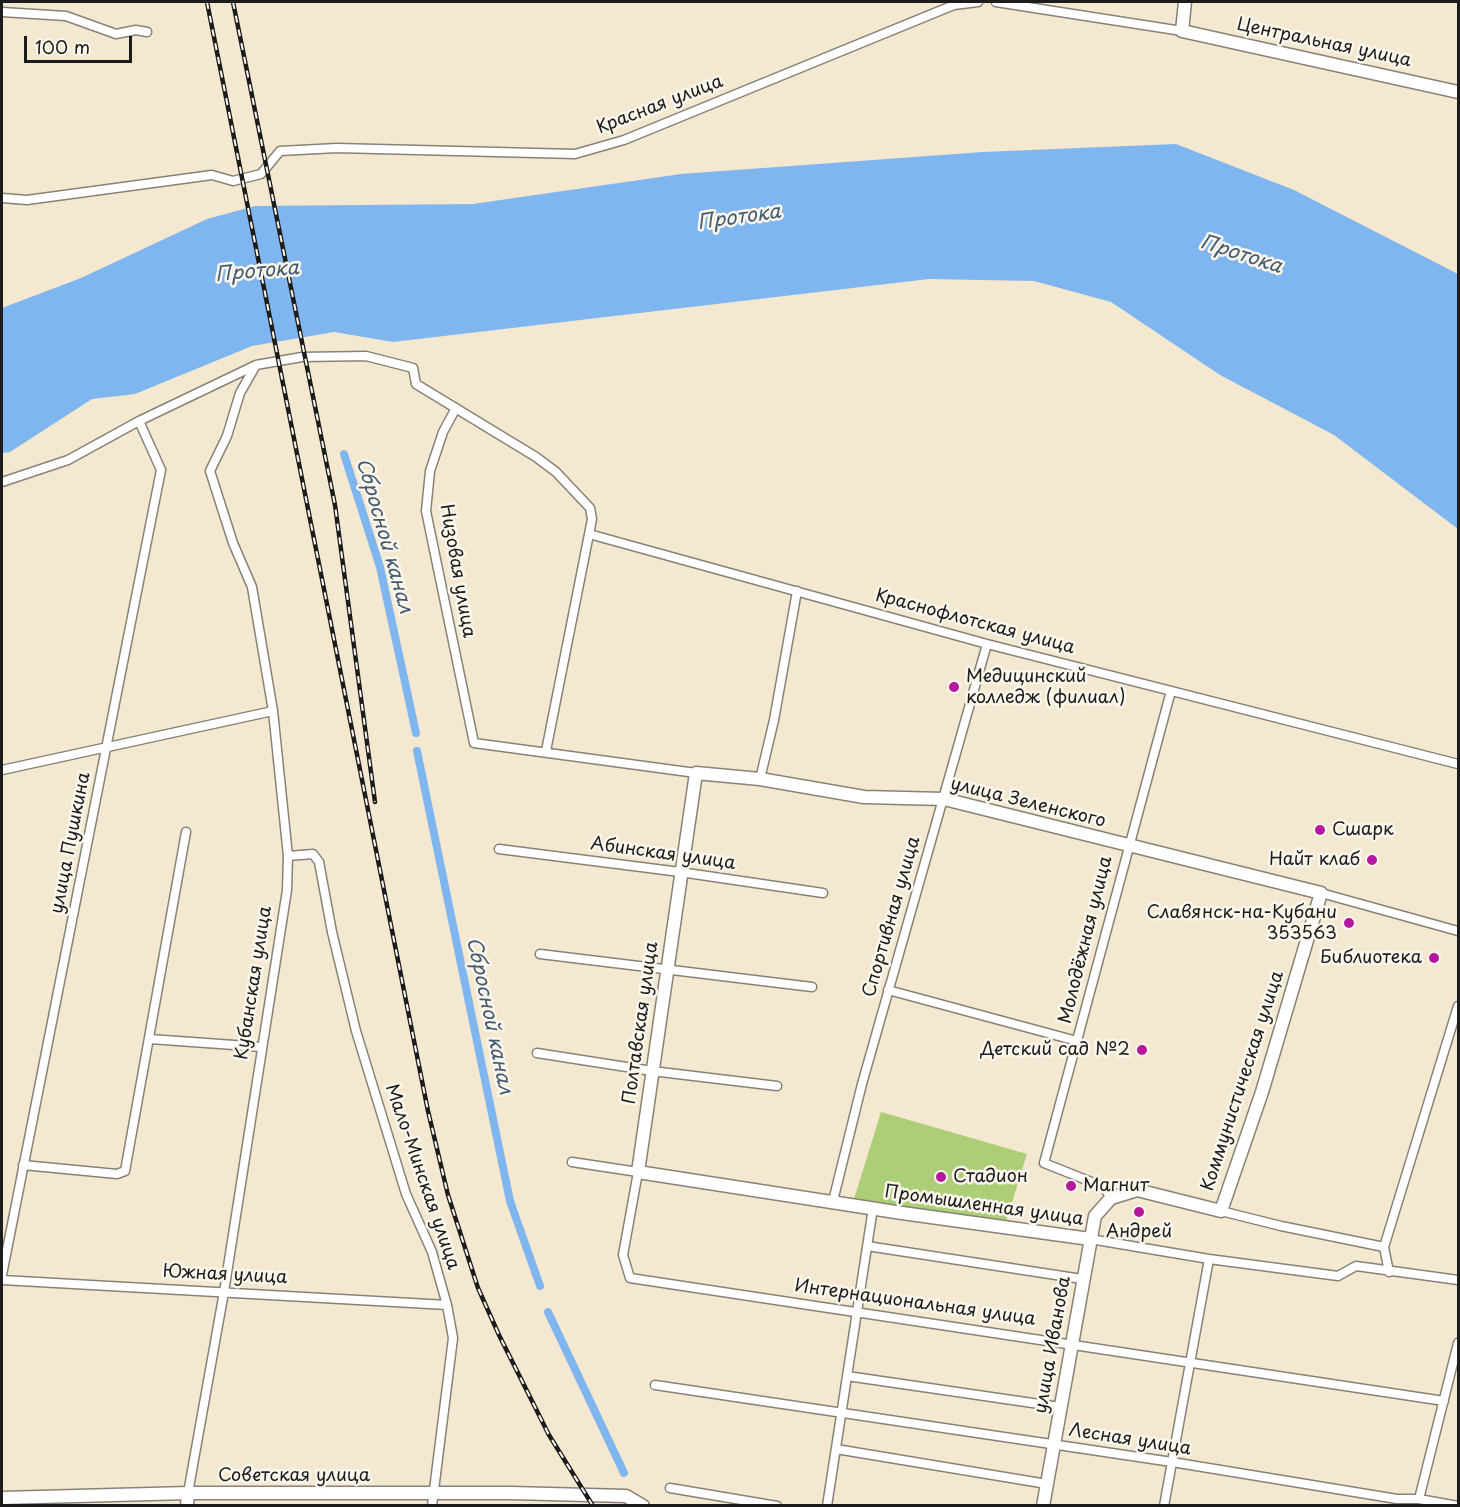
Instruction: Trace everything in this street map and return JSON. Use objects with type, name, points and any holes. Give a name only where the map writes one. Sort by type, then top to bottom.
[{"type":"street","name":"Красная улица","points":[[2,198],[27,200],[212,175],[233,181],[261,174],[280,151],[337,148],[575,154],[624,140],[954,3],[978,2]]},
{"type":"street","points":[[996,2],[1182,31],[1185,2]]},
{"type":"street","points":[[2,12],[66,16],[84,21],[95,29],[116,34],[136,30],[147,32]]},
{"type":"street","name":"Центральная улица","points":[[1182,31],[1458,92]]},
{"type":"street","points":[[2,482],[68,460],[139,421],[256,365],[302,357],[366,356],[412,368],[416,384],[543,462],[590,508],[592,519],[546,751]]},
{"type":"street","name":"Кубанская улица","points":[[188,1499],[224,1292],[287,890],[288,856],[273,711],[252,587],[233,543],[210,471],[227,436],[240,393],[256,365]]},
{"type":"street","name":"Низовая улица","points":[[456,408],[443,432],[430,471],[426,511],[474,743]]},
{"type":"street","name":"улица Пушкина","points":[[2,1275],[161,470],[139,421]]},
{"type":"street","name":"Краснофлотская улица","points":[[589,534],[987,644],[1458,764]]},
{"type":"street","points":[[760,779],[774,720],[797,591]]},
{"type":"street","name":"Спортивная улица","points":[[833,1201],[888,990],[987,644]]},
{"type":"street","name":"Молодёжная улица","points":[[1111,1198],[1104,1187],[1044,1163],[1127,846],[1171,691]]},
{"type":"street","points":[[2,770],[108,745],[273,711]]},
{"type":"street","name":"улица Зеленского","points":[[474,743],[760,779],[864,797],[944,799],[1321,893],[1456,930]]},
{"type":"street","name":"Полтавская улица","points":[[630,1278],[623,1256],[638,1172],[696,772]]},
{"type":"street","points":[[23,1165],[117,1174],[125,1171],[186,832]]},
{"type":"street","name":"Абинская улица","points":[[499,849],[680,872],[823,894]]},
{"type":"street","name":"Мало-Минская улица","points":[[288,856],[313,854],[319,862],[332,932],[356,1031],[406,1194],[432,1252],[447,1305],[453,1338],[433,1500]]},
{"type":"street","name":"Коммунистическая улица","points":[[1221,1211],[1262,1092],[1321,893]]},
{"type":"street","points":[[1456,930],[1458,920]]},
{"type":"street","points":[[540,954],[812,987]]},
{"type":"street","points":[[888,990],[1077,1041]]},
{"type":"street","points":[[1389,1272],[1384,1247],[1458,1006]]},
{"type":"street","points":[[150,1039],[262,1047]]},
{"type":"street","points":[[537,1053],[652,1071],[777,1086]]},
{"type":"street","name":"Промышленная улица","points":[[572,1162],[1090,1239],[1209,1259],[1338,1276],[1356,1266],[1458,1280]]},
{"type":"street","points":[[1111,1198],[1137,1190],[1281,1226],[1384,1247]]},
{"type":"street","name":"улица Иванова","points":[[1043,1506],[1095,1216],[1111,1198]]},
{"type":"street","points":[[827,1506],[873,1208]]},
{"type":"street","points":[[867,1246],[1082,1279]]},
{"type":"street","points":[[1164,1506],[1209,1259]]},
{"type":"street","name":"Интернациональная улица","points":[[630,1278],[1444,1401]]},
{"type":"street","name":"Южная улица","points":[[2,1280],[447,1305]]},
{"type":"street","points":[[1419,1499],[1458,1343]]},
{"type":"street","points":[[847,1376],[1060,1407]]},
{"type":"street","name":"Лесная улица","points":[[655,1385],[1172,1462],[1396,1502],[1419,1499],[1458,1506]]},
{"type":"street","points":[[836,1449],[1047,1484]]},
{"type":"street","points":[[670,1488],[777,1506]]},
{"type":"street","name":"Советская улица","points":[[2,1498],[433,1500],[511,1493],[626,1496],[643,1506]]},
{"type":"green space","name":"Стадион","points":[[881,1112],[1027,1154],[1005,1225],[854,1199]]},
{"type":"water","name":"Протока","points":[[1176,144],[1294,190],[1458,274],[1458,529],[1334,435],[1220,375],[1111,302],[1034,281],[929,279],[393,342],[334,332],[252,346],[135,394],[92,399],[10,452],[2,453],[2,308],[81,278],[207,219],[255,206],[473,204],[681,174],[983,152]]},
{"type":"waterway","name":"Сбросной канал","points":[[344,454],[380,567],[416,733]]},
{"type":"waterway","name":"Сбросной канал","points":[[417,751],[510,1201],[540,1286]]},
{"type":"waterway","name":"Сбросной канал","points":[[548,1312],[624,1473]]},
{"type":"railway","points":[[207,2],[428,1111],[448,1195],[478,1288],[499,1335],[549,1435],[593,1506]]},
{"type":"railway","points":[[233,2],[335,505],[375,802]]},
{"type":"place","name":"Медицинский колледж (филиал)","points":[[954,687]]},
{"type":"place","name":"Сшарк","points":[[1320,830]]},
{"type":"place","name":"Найт клаб","points":[[1372,860]]},
{"type":"place","name":"Славянск-на-Кубани 353563","points":[[1349,923]]},
{"type":"place","name":"Библиотека","points":[[1434,958]]},
{"type":"place","name":"Детский сад №2","points":[[1142,1050]]},
{"type":"place","name":"Стадион","points":[[941,1177]]},
{"type":"place","name":"Магнит","points":[[1071,1186]]},
{"type":"place","name":"Андрей","points":[[1139,1212]]}]
